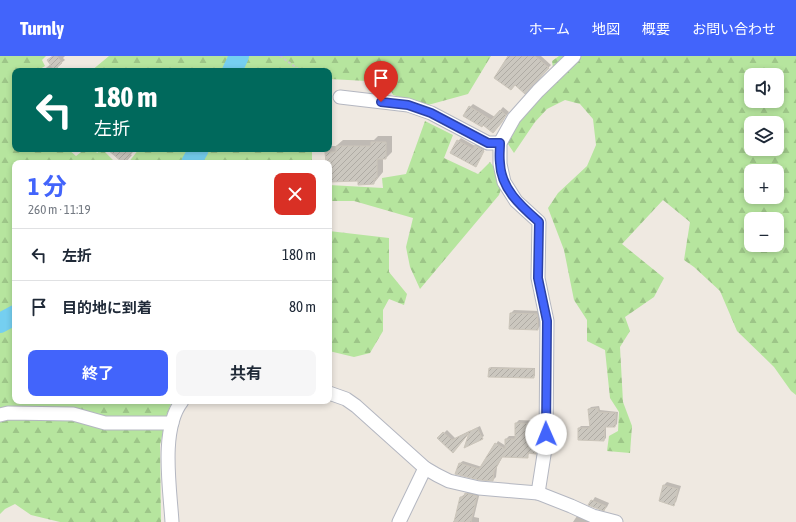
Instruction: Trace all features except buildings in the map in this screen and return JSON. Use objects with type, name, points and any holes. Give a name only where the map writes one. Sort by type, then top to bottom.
[{"type":"street","points":[[538,493],[546,442],[547,321],[538,278],[539,222],[516,201],[504,182],[500,164],[500,143],[514,118],[538,91],[574,56]]},
{"type":"street","points":[[340,97],[408,105],[431,113],[488,143],[500,143]]},
{"type":"street","points":[[332,394],[346,399],[356,406],[425,468],[437,475],[449,480],[479,488],[538,493],[593,516],[616,522]]},
{"type":"street","points":[[172,522],[168,453],[172,422],[180,404]]},
{"type":"street","points":[[0,415],[8,413],[73,414],[105,424],[172,422]]},
{"type":"street","points":[[399,522],[425,468]]},
{"type":"path","points":[[280,56],[297,68]]},
{"type":"green space","points":[[0,56],[46,56],[42,60],[45,66],[42,68],[12,68],[12,152],[71,152],[76,156],[81,152],[105,152],[113,160],[12,160],[12,404],[171,404],[160,445],[161,522],[60,522],[31,515],[15,504],[5,509],[0,514]]},
{"type":"green space","points":[[109,56],[491,56],[468,94],[428,105],[393,95],[386,82],[332,79],[332,68],[95,68]]},
{"type":"green space","points":[[559,56],[796,56],[796,395],[791,391],[774,367],[737,331],[720,291],[694,267],[684,260],[690,222],[663,200],[622,244],[664,278],[654,297],[625,317],[630,331],[620,347],[623,402],[632,426],[630,453],[607,451],[609,436],[618,431],[619,412],[610,398],[605,350],[587,341],[587,320],[574,300],[564,250],[548,208],[558,193],[587,166],[596,145],[593,119],[580,104],[565,100],[547,109],[535,122],[514,153],[506,141],[518,119],[555,81],[552,61]]},
{"type":"green space","points":[[425,121],[453,135],[444,158],[478,174],[490,162],[493,166],[501,189],[499,195],[420,289],[410,267],[406,247],[413,218],[354,201],[332,201],[332,185],[383,188],[382,178],[406,174]]},
{"type":"green space","points":[[137,152],[312,152],[312,160],[130,160]]},
{"type":"green space","points":[[332,231],[389,238],[389,272],[407,294],[404,305],[389,299],[383,310],[383,331],[370,353],[354,357],[332,352]]},
{"type":"waterway","points":[[233,68],[239,56]]},
{"type":"waterway","points":[[193,160],[197,152]]},
{"type":"waterway","points":[[0,323],[12,317]]},
{"type":"route","points":[[381,102],[408,105],[431,113],[453,126],[488,143],[500,143],[500,164],[504,182],[516,201],[539,222],[538,278],[547,321],[546,434]]}]
